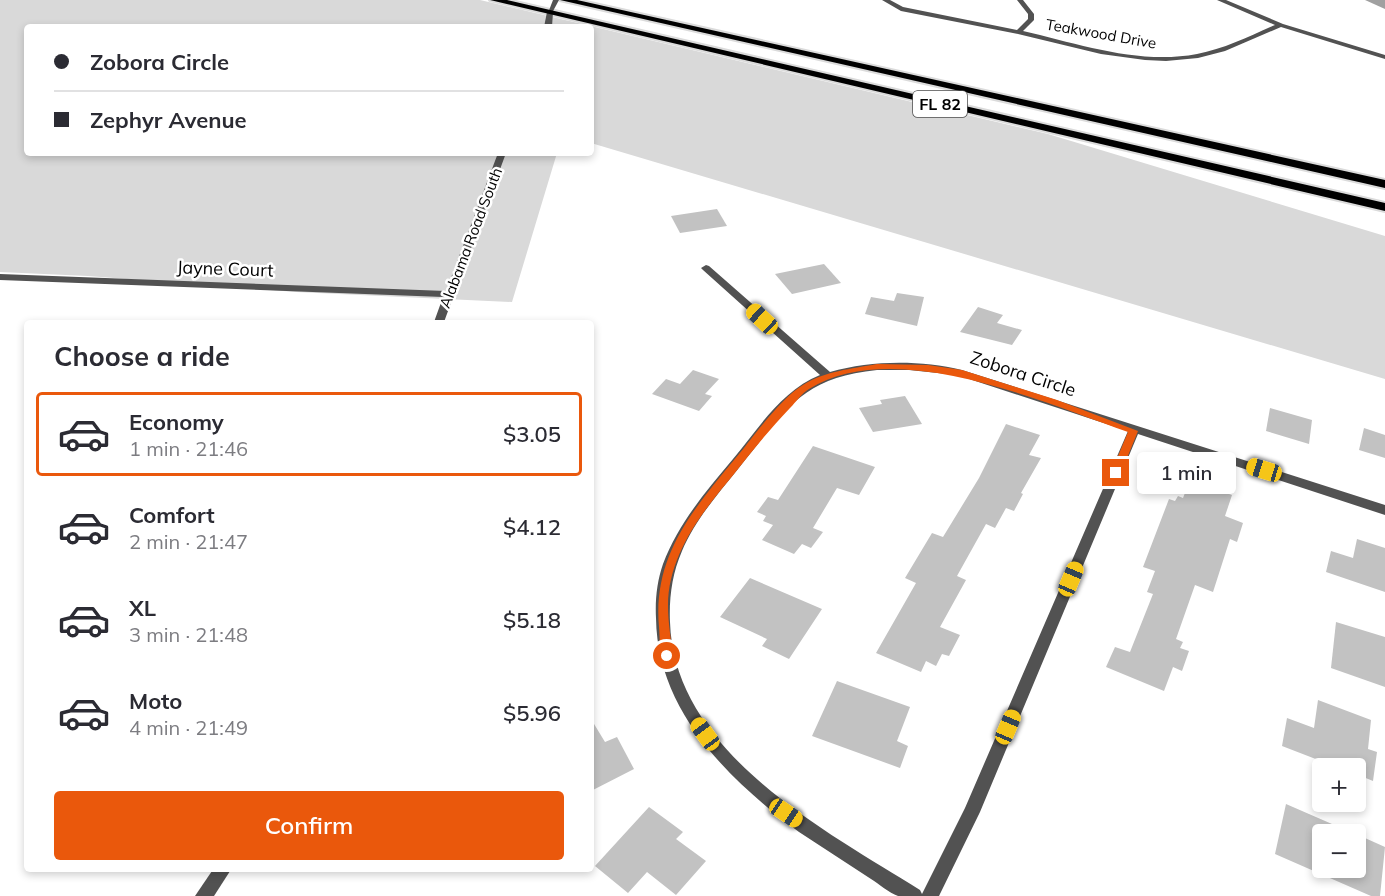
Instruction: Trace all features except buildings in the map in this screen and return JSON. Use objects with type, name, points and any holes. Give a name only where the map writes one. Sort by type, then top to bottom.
[{"type":"highway","name":"FL 82","points":[[495,0],[1385,207]]},
{"type":"highway","name":"FL 82","points":[[565,0],[1385,184]]},
{"type":"street","points":[[548,24],[550,12],[556,0]]},
{"type":"street","name":"Teakwood Drive","points":[[885,0],[901,9],[1123,54],[1172,59],[1199,55],[1281,26]]},
{"type":"street","points":[[1018,32],[1030,20],[1031,14],[1020,0]]},
{"type":"street","points":[[1220,0],[1281,26],[1385,57]]},
{"type":"street","name":"Alabama Road South","points":[[440,320],[501,156]]},
{"type":"street","points":[[705,268],[828,376]]},
{"type":"street","name":"Jayne Court","points":[[0,277],[450,294]]},
{"type":"street","name":"Zobora Circle","points":[[914,896],[766,799],[717,751],[692,717],[676,685],[667,656],[662,604],[669,568],[680,540],[707,500],[784,407],[804,388],[828,376],[877,366],[958,372],[1134,431],[1385,510]]},
{"type":"street","points":[[930,896],[972,812],[1134,431]]},
{"type":"street","points":[[204,896],[221,872]]},
{"type":"shaded area","points":[[0,0],[480,0],[582,24],[24,24],[24,156],[556,156],[512,302],[296,292],[88,276],[0,272]]},
{"type":"shaded area","points":[[594,27],[1048,134],[1385,236],[1385,379],[594,144]]},
{"type":"waterway","points":[[1372,0],[1385,5]]},
{"type":"route","points":[[667,656],[662,604],[669,568],[680,540],[707,500],[790,400],[804,388],[828,376],[877,366],[928,368],[958,372],[1053,402],[1134,431],[1116,473]]}]
